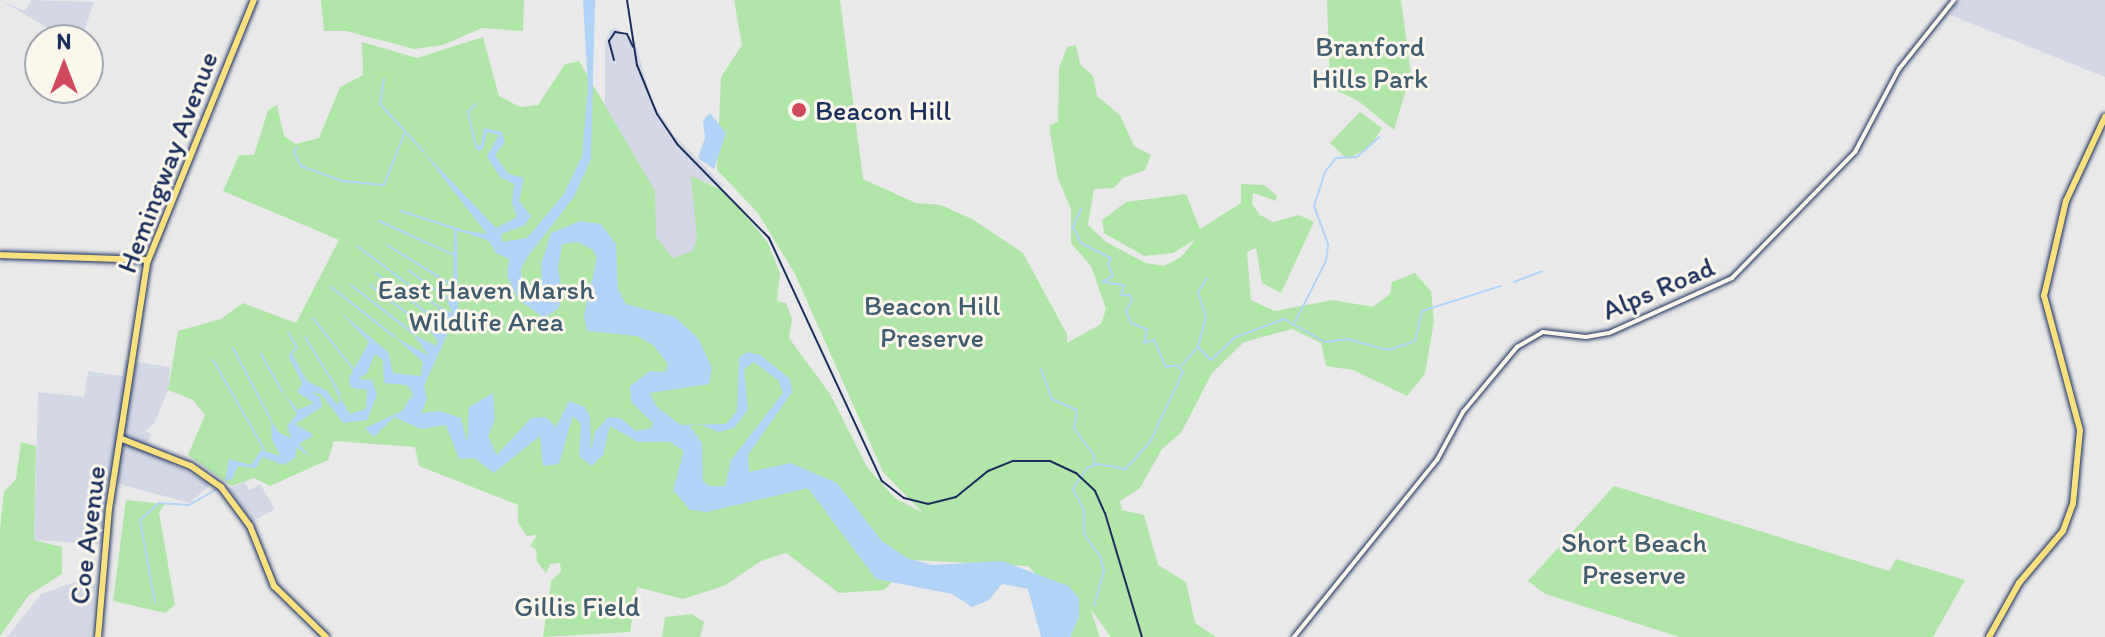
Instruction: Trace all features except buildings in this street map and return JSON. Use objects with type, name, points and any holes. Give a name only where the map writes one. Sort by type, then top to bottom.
[{"type":"main road","name":"Hemingway Avenue","points":[[122,439],[148,260],[254,0]]},
{"type":"main road","points":[[1989,637],[2019,583],[2063,531],[2073,504],[2080,430],[2044,296],[2066,201],[2105,117]]},
{"type":"main road","points":[[0,255],[148,260]]},
{"type":"main road","points":[[122,439],[191,466],[226,491],[253,531],[274,586],[326,637]]},
{"type":"main road","name":"Coe Avenue","points":[[98,637],[109,509],[122,439]]},
{"type":"street","name":"Alps Road","points":[[1294,637],[1437,460],[1463,412],[1523,341],[1543,332],[1600,336],[1729,281],[1851,157],[1903,64],[1954,0]]},
{"type":"shaded area","points":[[0,0],[25,11],[31,0],[94,2],[86,24],[42,24]]},
{"type":"shaded area","points":[[1958,0],[2105,0],[2105,77],[1950,15]]},
{"type":"shaded area","points":[[616,28],[635,42],[652,101],[674,135],[725,187],[700,181],[698,283],[659,246],[630,150],[605,106],[605,42],[609,31]]},
{"type":"shaded area","points":[[125,360],[170,367],[168,390],[154,424],[145,431],[151,434],[145,450],[211,484],[190,503],[108,481],[101,544],[34,540],[38,392],[84,397],[88,371],[123,376]]},
{"type":"shaded area","points":[[244,482],[250,490],[260,484],[275,509],[252,522],[229,489]]},
{"type":"shaded area","points":[[75,582],[96,584],[90,637],[7,637],[41,594]]},
{"type":"green space","points":[[321,0],[524,0],[523,31],[482,28],[443,45],[414,49],[346,31],[324,31]]},
{"type":"green space","points":[[734,0],[840,0],[863,179],[916,203],[941,205],[972,219],[1023,253],[1067,334],[1067,343],[1101,324],[1106,309],[1091,266],[1071,243],[1071,209],[1058,179],[1050,132],[1050,125],[1058,122],[1059,68],[1067,47],[1076,45],[1080,64],[1093,76],[1097,96],[1120,115],[1134,146],[1151,155],[1145,170],[1123,178],[1114,188],[1094,189],[1088,225],[1106,242],[1146,263],[1164,266],[1181,257],[1196,239],[1173,253],[1144,256],[1104,233],[1102,220],[1126,202],[1186,194],[1200,229],[1241,203],[1241,184],[1264,185],[1277,196],[1276,201],[1253,193],[1252,204],[1260,215],[1273,222],[1299,215],[1314,222],[1281,293],[1262,283],[1256,248],[1247,252],[1251,300],[1274,311],[1333,300],[1373,307],[1390,294],[1392,282],[1415,273],[1431,291],[1434,321],[1425,374],[1407,396],[1353,370],[1326,366],[1321,343],[1292,329],[1244,342],[1212,373],[1181,433],[1162,449],[1140,488],[1120,501],[1122,510],[1144,515],[1158,565],[1186,582],[1195,623],[1216,637],[1111,637],[1090,608],[1100,637],[1070,637],[1079,617],[1028,566],[914,560],[884,590],[839,593],[786,553],[761,561],[724,586],[683,599],[637,587],[630,632],[543,637],[551,581],[561,571],[560,563],[550,564],[546,573],[537,562],[536,550],[530,546],[537,535],[527,536],[518,523],[518,505],[419,466],[415,447],[334,441],[328,460],[270,486],[254,478],[232,486],[188,455],[205,415],[193,400],[168,390],[178,331],[221,319],[243,303],[296,323],[339,240],[223,191],[239,155],[254,155],[268,110],[277,105],[284,136],[296,144],[319,138],[340,87],[363,75],[362,42],[417,58],[483,37],[499,96],[520,107],[538,105],[565,64],[579,61],[655,191],[656,237],[673,258],[693,251],[697,239],[691,176],[720,189],[737,205],[768,243],[780,273],[777,301],[786,303],[792,319],[789,338],[830,394],[867,467],[895,498],[923,513],[883,472],[795,274],[758,213],[717,170],[721,77],[742,45]]},
{"type":"green space","name":"Branford Hills Park","points":[[1327,0],[1401,0],[1411,73],[1394,130],[1357,100],[1330,88]]},
{"type":"green space","points":[[1360,112],[1382,128],[1370,147],[1347,159],[1330,143]]},
{"type":"green space","points":[[21,442],[36,446],[34,540],[62,547],[62,574],[29,595],[0,636],[0,530],[4,492],[16,479]]},
{"type":"green space","name":"Short Beach Preserve","points":[[1614,486],[1889,571],[1896,559],[1965,580],[1933,637],[1679,637],[1545,594],[1528,581]]},
{"type":"green space","points":[[126,500],[165,504],[159,512],[175,605],[165,613],[113,601]]},
{"type":"green space","points":[[692,614],[704,622],[700,637],[662,637],[665,617]]},
{"type":"water","points":[[583,0],[595,0],[591,159],[574,197],[521,269],[522,285],[534,299],[543,298],[541,264],[551,233],[580,221],[601,224],[616,244],[618,289],[626,304],[675,317],[698,338],[712,368],[709,384],[650,393],[657,407],[681,425],[696,425],[690,426],[702,443],[703,481],[710,486],[725,486],[731,460],[783,393],[778,380],[754,362],[744,369],[748,410],[734,428],[719,432],[700,425],[726,424],[737,411],[739,357],[748,352],[760,355],[790,379],[792,392],[748,455],[749,472],[791,463],[837,483],[882,541],[907,558],[932,565],[1002,561],[1069,586],[1079,598],[1079,617],[1070,637],[1041,637],[1028,589],[1002,584],[989,600],[972,607],[952,594],[876,579],[808,488],[707,512],[690,510],[673,490],[684,451],[670,442],[638,442],[610,426],[603,455],[592,466],[579,456],[581,424],[573,416],[559,464],[543,466],[540,436],[494,473],[474,458],[459,459],[446,425],[421,429],[394,417],[374,437],[365,428],[402,411],[413,394],[407,385],[384,383],[383,360],[375,354],[367,373],[358,379],[372,380],[377,395],[367,420],[343,423],[322,395],[310,391],[321,398],[322,407],[295,424],[314,435],[299,444],[311,457],[296,447],[295,458],[284,465],[262,457],[256,468],[238,466],[232,479],[225,481],[229,459],[251,465],[261,450],[281,456],[272,440],[271,420],[278,432],[291,438],[287,426],[297,414],[282,391],[298,410],[314,403],[297,392],[302,383],[289,357],[291,352],[307,381],[327,391],[337,405],[340,400],[330,380],[350,414],[366,409],[367,390],[351,388],[349,378],[369,342],[339,311],[388,352],[393,373],[421,376],[423,362],[395,337],[429,356],[413,334],[436,346],[438,341],[428,329],[440,333],[442,328],[427,313],[450,323],[436,305],[452,313],[446,297],[453,299],[454,229],[487,234],[421,149],[496,228],[517,217],[512,203],[514,184],[500,177],[487,156],[499,135],[487,132],[483,149],[478,151],[476,146],[481,145],[484,128],[502,132],[505,142],[495,155],[508,174],[524,178],[519,201],[531,216],[525,225],[501,234],[502,242],[527,238],[564,194],[582,156],[588,87]],"holes":[[[457,230],[488,240],[496,253],[509,259],[507,276],[518,299],[544,318],[558,309],[563,294],[558,269],[562,244],[578,242],[593,250],[597,258],[584,315],[587,331],[637,336],[653,345],[668,364],[665,372],[650,371],[630,386],[631,402],[653,423],[651,428],[636,431],[620,418],[608,417],[595,432],[591,451],[590,417],[585,407],[569,401],[556,427],[546,417],[531,418],[497,455],[488,436],[495,419],[493,393],[469,407],[467,443],[461,418],[440,411],[421,413],[427,399],[424,386],[458,311]]]},
{"type":"water","points":[[710,113],[726,133],[714,169],[698,158],[705,138],[703,121]]},
{"type":"waterway","points":[[384,79],[380,104],[423,151]]},
{"type":"waterway","points":[[475,104],[468,112],[476,147]]},
{"type":"waterway","points":[[297,147],[294,152],[301,166],[342,181],[384,185],[405,132]]},
{"type":"waterway","points":[[1295,322],[1326,261],[1328,244],[1314,206],[1325,172],[1336,158],[1357,157],[1379,137]]},
{"type":"waterway","points":[[1081,209],[1073,227],[1081,243],[1111,258],[1108,264],[1113,276],[1103,282],[1124,285],[1121,295],[1130,295],[1132,301],[1126,311],[1131,323],[1147,329],[1144,343],[1154,340],[1166,367],[1177,365],[1183,372],[1150,442],[1126,469],[1098,464],[1087,468],[1073,489],[1084,511],[1084,534],[1100,556],[1104,571],[1094,606]]},
{"type":"waterway","points":[[401,211],[487,239]]},
{"type":"waterway","points":[[379,221],[454,255]]},
{"type":"waterway","points":[[387,245],[452,285]]},
{"type":"waterway","points":[[357,246],[436,305]]},
{"type":"waterway","points":[[408,270],[446,297]]},
{"type":"waterway","points":[[1514,282],[1542,271]]},
{"type":"waterway","points":[[376,273],[427,313]]},
{"type":"waterway","points":[[1198,347],[1206,317],[1198,292],[1207,278]]},
{"type":"waterway","points":[[351,285],[414,334]]},
{"type":"waterway","points":[[370,285],[428,329]]},
{"type":"waterway","points":[[1182,365],[1198,347],[1211,360],[1236,337],[1284,319],[1325,342],[1347,339],[1388,350],[1415,341],[1422,311],[1501,286]]},
{"type":"waterway","points":[[331,287],[395,337]]},
{"type":"waterway","points":[[313,318],[354,370]]},
{"type":"waterway","points":[[288,332],[297,347],[291,354]]},
{"type":"waterway","points":[[305,337],[340,394]]},
{"type":"waterway","points":[[233,348],[271,420]]},
{"type":"waterway","points":[[261,354],[282,391]]},
{"type":"waterway","points":[[213,360],[264,449]]},
{"type":"waterway","points":[[1041,369],[1052,399],[1077,410],[1074,428],[1094,456],[1094,464]]},
{"type":"waterway","points":[[155,603],[140,520],[159,503],[189,505],[218,488]]},
{"type":"tram line","points":[[627,0],[637,65],[657,114],[677,144],[769,238],[882,481],[904,498],[928,504],[956,497],[988,471],[1013,461],[1050,461],[1076,473],[1095,491],[1105,513],[1142,637]]},
{"type":"tram line","points":[[614,60],[609,41],[615,32],[627,34],[633,47]]},
{"type":"place","name":"Beacon Hill","points":[[799,110]]},
{"type":"park label","name":"East Haven Marsh Wildlife Area","points":[[486,305]]},
{"type":"park label","name":"Beacon Hill Preserve","points":[[932,321]]},
{"type":"park label","name":"Gillis Field","points":[[577,606]]}]
